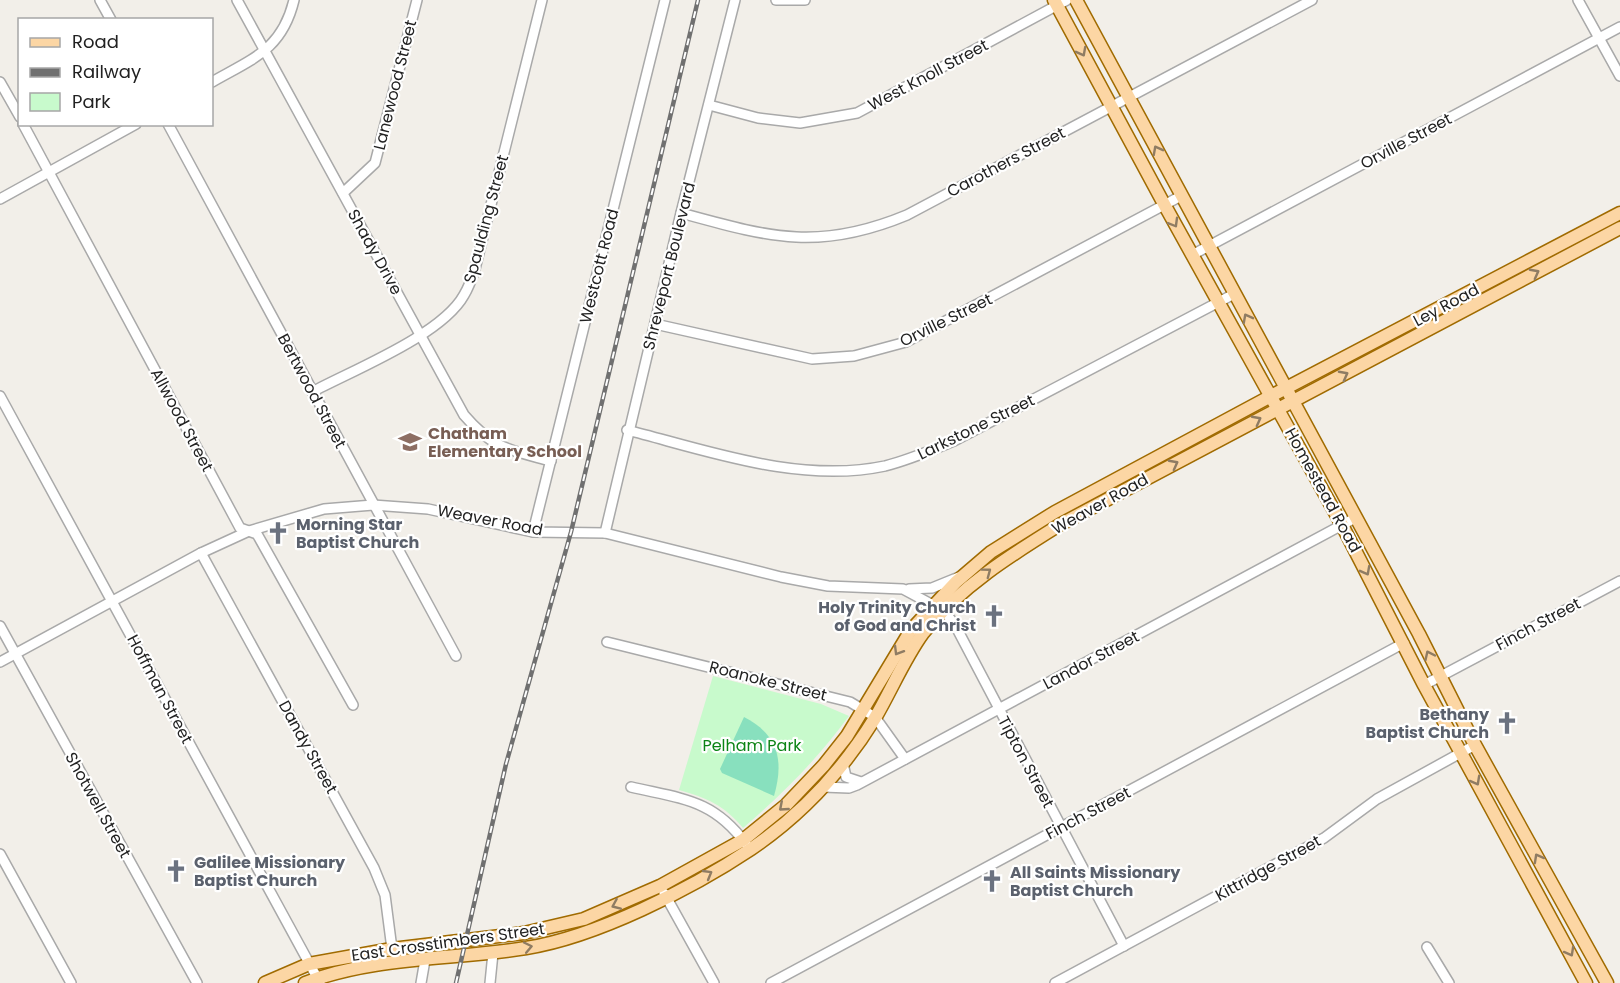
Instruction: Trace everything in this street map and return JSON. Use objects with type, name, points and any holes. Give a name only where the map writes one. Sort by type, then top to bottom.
[{"type":"main road","name":"Homestead Road","points":[[1076,0],[1419,634],[1510,808],[1607,983]]},
{"type":"main road","name":"Homestead Road","points":[[1059,2],[1110,106],[1342,525],[1424,685],[1586,983]]},
{"type":"main road","name":"Ley Road","points":[[1271,396],[1620,213]]},
{"type":"main road","name":"Ley Road","points":[[1278,409],[1620,228]]},
{"type":"main road","points":[[1580,234],[1585,246]]},
{"type":"main road","points":[[1506,273],[1512,285]]},
{"type":"main road","points":[[1428,314],[1433,327]]},
{"type":"main road","name":"Weaver Road","points":[[939,608],[963,576],[991,552],[1085,496],[1271,396]]},
{"type":"main road","name":"Weaver Road","points":[[939,608],[998,563],[1090,509],[1278,409]]},
{"type":"main road","points":[[1085,496],[1090,509]]},
{"type":"main road","name":"East Crosstimbers Street","points":[[746,845],[824,765],[847,736],[910,630],[939,608]]},
{"type":"main road","name":"East Crosstimbers Street","points":[[314,981],[382,965],[529,948],[588,931],[664,892],[746,845],[797,814],[843,764],[875,717],[939,608]]},
{"type":"main road","points":[[1495,816],[1510,808]]},
{"type":"main road","name":"East Crosstimbers Street","points":[[265,983],[309,964],[392,949],[524,933],[584,919],[664,892]]},
{"type":"main road","points":[[1542,902],[1558,894]]},
{"type":"street","points":[[100,0],[110,18]]},
{"type":"street","name":"Shady Drive","points":[[237,0],[464,415],[482,436],[507,449],[551,461]]},
{"type":"street","points":[[213,81],[266,52],[276,42],[286,26],[294,0]]},
{"type":"street","name":"Lanewood Street","points":[[343,193],[375,163],[417,0]]},
{"type":"street","name":"Spaulding Street","points":[[312,392],[420,335],[441,321],[464,297],[475,269],[542,0]]},
{"type":"street","name":"Westcott Road","points":[[533,532],[665,0]]},
{"type":"street","name":"Shreveport Boulevard","points":[[605,533],[627,430],[735,0]]},
{"type":"street","points":[[776,0],[805,0]]},
{"type":"street","name":"Carothers Street","points":[[681,213],[748,231],[802,239],[847,236],[908,215],[1312,0]]},
{"type":"street","points":[[1578,0],[1620,76]]},
{"type":"street","name":"West Knoll Street","points":[[709,105],[758,118],[800,123],[857,113],[1059,2]]},
{"type":"street","name":"Orville Street","points":[[1192,255],[1620,27]]},
{"type":"street","points":[[0,81],[18,113]]},
{"type":"street","name":"Allwood Street","points":[[24,126],[240,528],[257,534],[353,705]]},
{"type":"street","points":[[0,199],[132,126]]},
{"type":"street","name":"Bertwood Street","points":[[169,126],[456,656]]},
{"type":"street","name":"Orville Street","points":[[655,324],[812,359],[854,356],[906,342],[1181,196]]},
{"type":"street","name":"Larkstone Street","points":[[627,430],[783,466],[815,471],[883,466],[910,459],[954,441],[1234,294]]},
{"type":"street","name":"Hoffman Street","points":[[0,396],[309,964],[314,981]]},
{"type":"street","name":"Weaver Road","points":[[0,662],[201,553],[249,531],[324,509],[373,505],[428,509],[533,532],[605,533],[781,577],[828,586],[903,590],[939,608]]},
{"type":"street","name":"Landor Street","points":[[824,787],[849,788],[861,782],[1355,518]]},
{"type":"street","name":"Dandy Street","points":[[201,553],[374,868],[385,895],[392,949]]},
{"type":"street","points":[[903,590],[932,588],[963,576]]},
{"type":"street","name":"Finch Street","points":[[1424,685],[1620,581]]},
{"type":"street","name":"Tipton Street","points":[[939,608],[954,625],[1124,946]]},
{"type":"street","name":"Shotwell Street","points":[[0,626],[197,983]]},
{"type":"street","name":"Roanoke Street","points":[[607,642],[850,702],[875,717],[905,759]]},
{"type":"street","name":"Finch Street","points":[[771,983],[1404,643]]},
{"type":"street","name":"Kittridge Street","points":[[1055,983],[1324,838],[1377,799],[1476,745]]},
{"type":"street","points":[[843,764],[846,777],[861,782]]},
{"type":"street","points":[[631,787],[704,804],[726,820],[746,845]]},
{"type":"street","points":[[0,854],[71,983]]},
{"type":"street","points":[[664,892],[714,983]]},
{"type":"street","points":[[1427,947],[1449,983]]},
{"type":"street","points":[[490,983],[493,953]]},
{"type":"street","points":[[421,983],[425,960]]},
{"type":"green space","name":"Pelham Park","points":[[713,676],[821,704],[849,716],[800,775],[743,828],[729,813],[714,803],[679,790]]},
{"type":"green space","points":[[744,717],[765,732],[776,750],[778,771],[774,796],[722,773],[720,769]]},
{"type":"railway","points":[[456,983],[506,764],[571,532],[698,0]]},
{"type":"place","name":"Chatham Elementary School","points":[[410,442]]},
{"type":"place","name":"Morning Star Baptist Church","points":[[278,533]]},
{"type":"place","name":"Holy Trinity Church of God and Christ","points":[[994,616]]},
{"type":"place","name":"Bethany Baptist Church","points":[[1507,723]]},
{"type":"place","name":"Galilee Missionary Baptist Church","points":[[176,871]]},
{"type":"place","name":"All Saints Missionary Baptist Church","points":[[992,881]]}]
